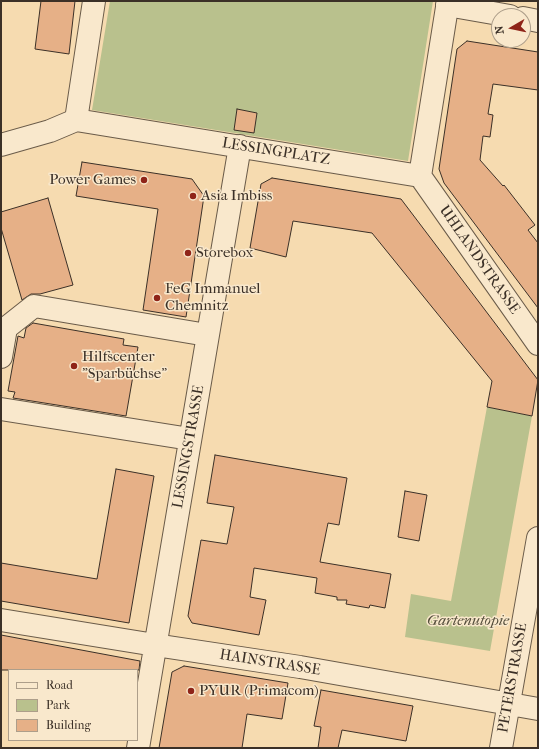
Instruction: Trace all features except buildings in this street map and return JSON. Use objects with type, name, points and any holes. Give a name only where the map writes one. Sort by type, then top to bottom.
[{"type":"street","points":[[1,144],[50,131],[76,120],[94,1]]},
{"type":"street","points":[[420,176],[448,3],[491,12]]},
{"type":"street","name":"LESSINGPLATZ","points":[[76,120],[420,176]]},
{"type":"street","name":"LESSINGSTRASSE","points":[[138,748],[240,146]]},
{"type":"street","name":"UHLANDSTRASSE","points":[[420,176],[538,344]]},
{"type":"street","points":[[1,357],[6,328],[34,306],[207,335]]},
{"type":"street","points":[[1,409],[190,439]]},
{"type":"street","name":"PETERSTRASSE","points":[[501,748],[538,538]]},
{"type":"street","name":"HAINSTRASSE","points":[[1,620],[300,667],[538,709]]},
{"type":"green space","points":[[110,1],[433,1],[408,161],[92,110]]},
{"type":"green space","name":"Gartenutopie","points":[[487,407],[532,416],[490,651],[405,637],[411,594],[451,601]]},
{"type":"place","name":"Power Games","points":[[144,180]]},
{"type":"place","name":"Asia Imbiss","points":[[193,196]]},
{"type":"place","name":"Storebox","points":[[188,253]]},
{"type":"place","name":"FeG Immanuel Chemnitz","points":[[157,298]]},
{"type":"place","name":"Hilfscenter \"Sparbüchse\"","points":[[74,366]]},
{"type":"place","name":"PYUR (Primacom)","points":[[191,691]]}]
